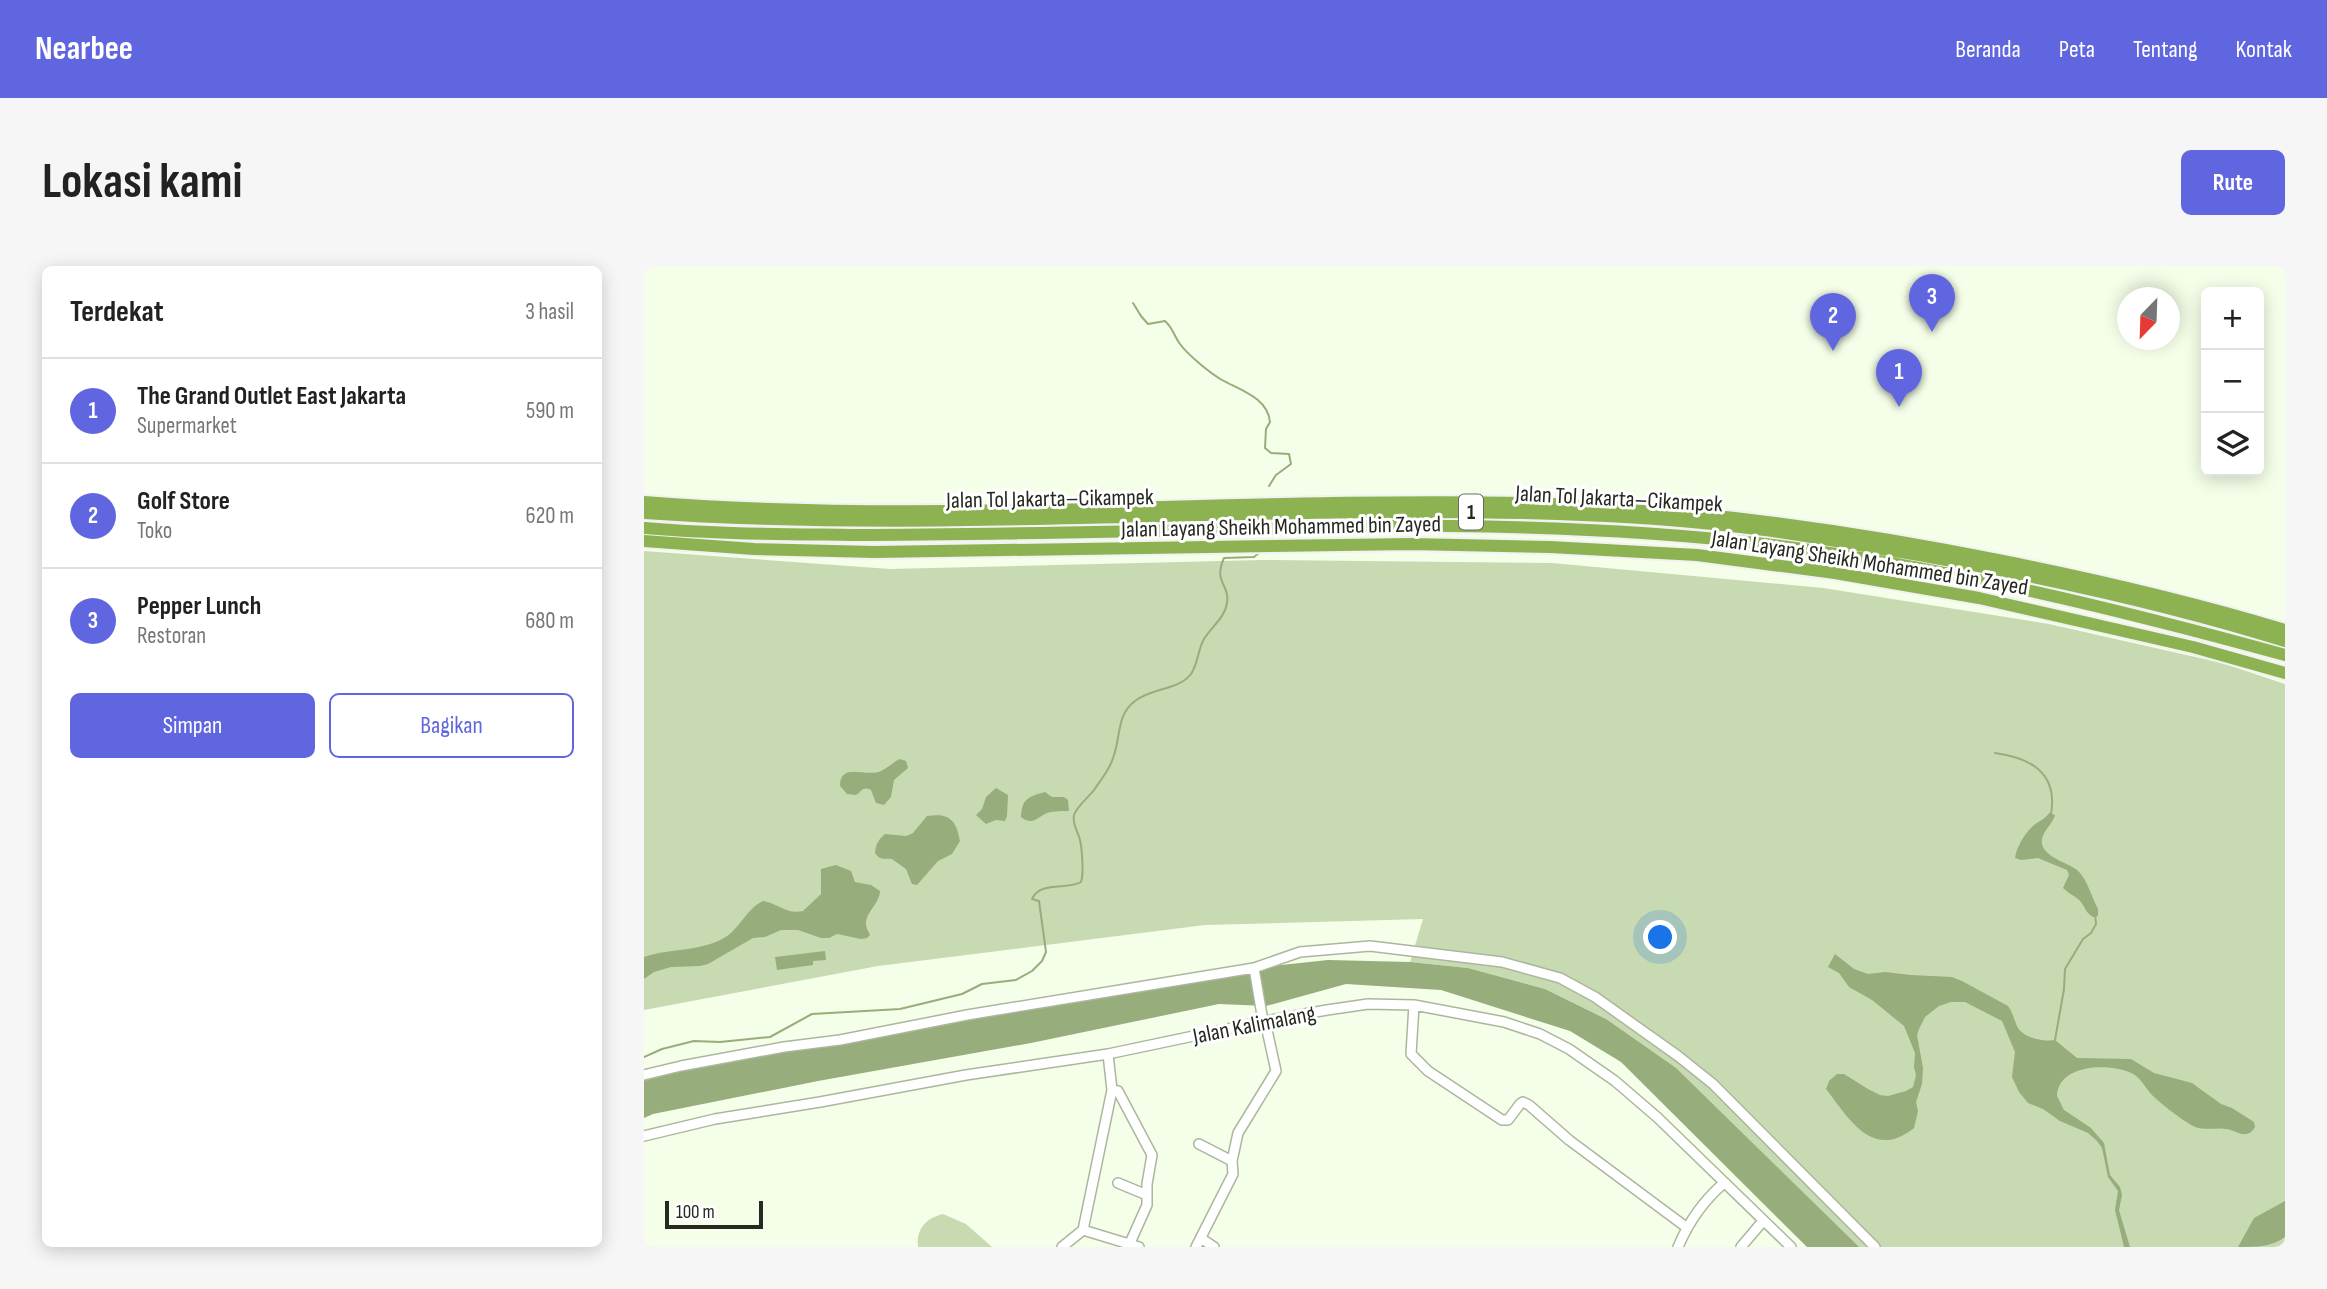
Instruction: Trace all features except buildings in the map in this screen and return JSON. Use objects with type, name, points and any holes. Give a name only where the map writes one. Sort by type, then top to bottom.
[{"type":"highway","name":"Jalan Layang Sheikh Mohammed bin Zayed","points":[[644,502],[747,509],[856,510],[1410,502],[1527,503],[1645,509],[1762,520],[1966,553],[2120,585],[2285,630]]},
{"type":"highway","name":"Jalan Tol Jakarta–Cikampek","points":[[644,513],[754,520],[862,522],[1459,512],[1563,514],[1687,521],[1746,527],[2024,575],[2124,598],[2285,641]]},
{"type":"highway","name":"Jalan Tol Jakarta–Cikampek","points":[[644,528],[736,534],[941,535],[1427,526],[1689,536],[1872,561],[1996,583],[2169,623],[2285,655]]},
{"type":"highway","name":"Jalan Layang Sheikh Mohammed bin Zayed","points":[[644,541],[754,550],[874,552],[1411,544],[1550,547],[1697,555],[1835,573],[1979,598],[2193,647],[2285,673]]},
{"type":"street","points":[[644,1074],[967,1015],[1255,971],[1300,952],[1370,946],[1502,962],[1560,978],[1595,997],[1678,1056],[1713,1084],[1875,1247]]},
{"type":"street","points":[[1214,1247],[1199,1243],[1233,1174],[1232,1161],[1237,1133],[1275,1074],[1255,971]]},
{"type":"street","name":"Jalan Kalimalang","points":[[644,1136],[715,1119],[966,1074],[1108,1054],[1263,1019],[1368,1004],[1414,1005],[1504,1022],[1540,1034],[1569,1049],[1615,1081],[1658,1118],[1789,1247]]},
{"type":"street","points":[[1414,1005],[1412,1054],[1428,1071],[1502,1120],[1508,1120],[1523,1102],[1529,1105],[1569,1140],[1686,1227]]},
{"type":"street","points":[[1066,1246],[1083,1230],[1112,1090],[1108,1054]]},
{"type":"street","points":[[1083,1230],[1134,1245],[1147,1205],[1152,1155],[1118,1091],[1112,1090]]},
{"type":"street","points":[[1199,1144],[1232,1161]]},
{"type":"street","points":[[1118,1183],[1147,1195]]},
{"type":"street","points":[[1678,1247],[1686,1227],[1703,1204],[1724,1183]]},
{"type":"street","points":[[1741,1247],[1763,1221]]},
{"type":"shaded area","points":[[644,551],[890,569],[1262,560],[1552,563],[1823,588],[2049,624],[2222,663],[2285,684],[2285,1247],[1858,1247],[1606,1019],[1545,989],[1468,968],[1410,962],[1423,919],[1205,925],[878,966],[644,1010]]},
{"type":"shaded area","points":[[900,759],[906,761],[908,768],[894,780],[891,797],[884,805],[876,803],[871,790],[864,789],[856,795],[847,794],[840,786],[844,774],[875,773]]},
{"type":"shaded area","points":[[996,788],[1008,795],[1007,816],[1005,821],[996,820],[986,824],[976,815],[982,809],[986,797]]},
{"type":"shaded area","points":[[1045,792],[1052,797],[1064,797],[1068,800],[1069,811],[1047,813],[1032,821],[1021,817],[1027,800]]},
{"type":"shaded area","points":[[2049,813],[2055,815],[2043,836],[2042,845],[2049,854],[2081,874],[2098,909],[2098,916],[2090,915],[2078,899],[2063,888],[2069,875],[2067,870],[2038,858],[2015,858],[2026,834]]},
{"type":"shaded area","points":[[927,816],[941,816],[951,820],[960,841],[952,854],[938,861],[917,885],[912,884],[906,869],[892,859],[882,859],[875,850],[885,834],[906,836],[913,833]]},
{"type":"shaded area","points":[[836,865],[851,871],[855,882],[871,885],[880,891],[878,900],[866,920],[870,935],[867,938],[837,934],[821,938],[798,930],[781,930],[765,937],[753,938],[708,964],[671,967],[654,972],[644,979],[644,957],[705,946],[724,938],[763,901],[787,910],[803,911],[821,894],[821,869]]},
{"type":"shaded area","points":[[825,951],[826,960],[813,961],[813,965],[777,970],[775,957]]},
{"type":"shaded area","points":[[1835,954],[1854,969],[1868,974],[1885,972],[1952,977],[1962,981],[2008,1006],[2018,1028],[2029,1037],[2055,1040],[2077,1058],[2131,1059],[2154,1073],[2192,1083],[2221,1104],[2254,1122],[2255,1127],[2246,1134],[2227,1129],[2195,1127],[2160,1103],[2136,1076],[2119,1069],[2096,1067],[2074,1072],[2065,1078],[2059,1086],[2057,1096],[2064,1110],[2091,1128],[2104,1143],[2110,1175],[2120,1187],[2122,1195],[2119,1210],[2130,1247],[2124,1247],[2115,1210],[2118,1191],[2108,1177],[2102,1148],[2088,1133],[2028,1103],[2012,1077],[2015,1052],[2002,1021],[1965,1002],[1951,1002],[1939,1006],[1925,1017],[1919,1029],[1917,1035],[1923,1068],[1914,1128],[1899,1137],[1886,1140],[1874,1138],[1853,1123],[1826,1089],[1829,1081],[1837,1074],[1844,1074],[1880,1095],[1888,1096],[1906,1091],[1913,1087],[1916,1075],[1915,1053],[1904,1026],[1872,1000],[1849,987],[1839,973],[1828,967]]},
{"type":"shaded area","points":[[1328,960],[1410,962],[1468,968],[1545,989],[1606,1019],[1676,1068],[1859,1247],[1807,1247],[1621,1062],[1570,1031],[1441,990],[1346,984],[1266,1006],[1219,1004],[1031,1043],[818,1081],[644,1118],[644,1075],[1254,968]]},
{"type":"shaded area","points":[[2285,1201],[2285,1237],[2269,1245],[2238,1247],[2254,1218]]},
{"type":"shaded area","points":[[943,1214],[966,1224],[992,1247],[918,1247],[923,1225]]},
{"type":"waterway","points":[[1133,303],[1148,324],[1165,321],[1180,344],[1199,363],[1222,380],[1252,396],[1264,407],[1270,422],[1266,429],[1265,448],[1271,453],[1289,454],[1291,464],[1276,475],[1269,486]]},
{"type":"waterway","points":[[644,1057],[662,1049],[694,1041],[720,1042],[770,1037],[812,1014],[900,1009],[962,994],[982,984],[1016,980],[1032,971],[1042,961],[1046,952],[1039,901],[1032,899],[1041,890],[1081,882],[1083,868],[1074,815],[1110,766],[1125,713],[1135,701],[1179,683],[1191,674],[1204,639],[1226,608],[1226,591],[1220,573],[1224,558],[1254,557],[1259,553]]},
{"type":"waterway","points":[[1995,753],[2020,759],[2039,770],[2050,788],[2051,814]]},
{"type":"waterway","points":[[2055,1040],[2065,969],[2083,939],[2091,933],[2096,924],[2095,914]]},
{"type":"place","name":"Pepper Lunch","points":[[1932,332]]},
{"type":"place","name":"Golf Store","points":[[1833,351]]},
{"type":"place","name":"The Grand Outlet East Jakarta","points":[[1899,407]]}]
